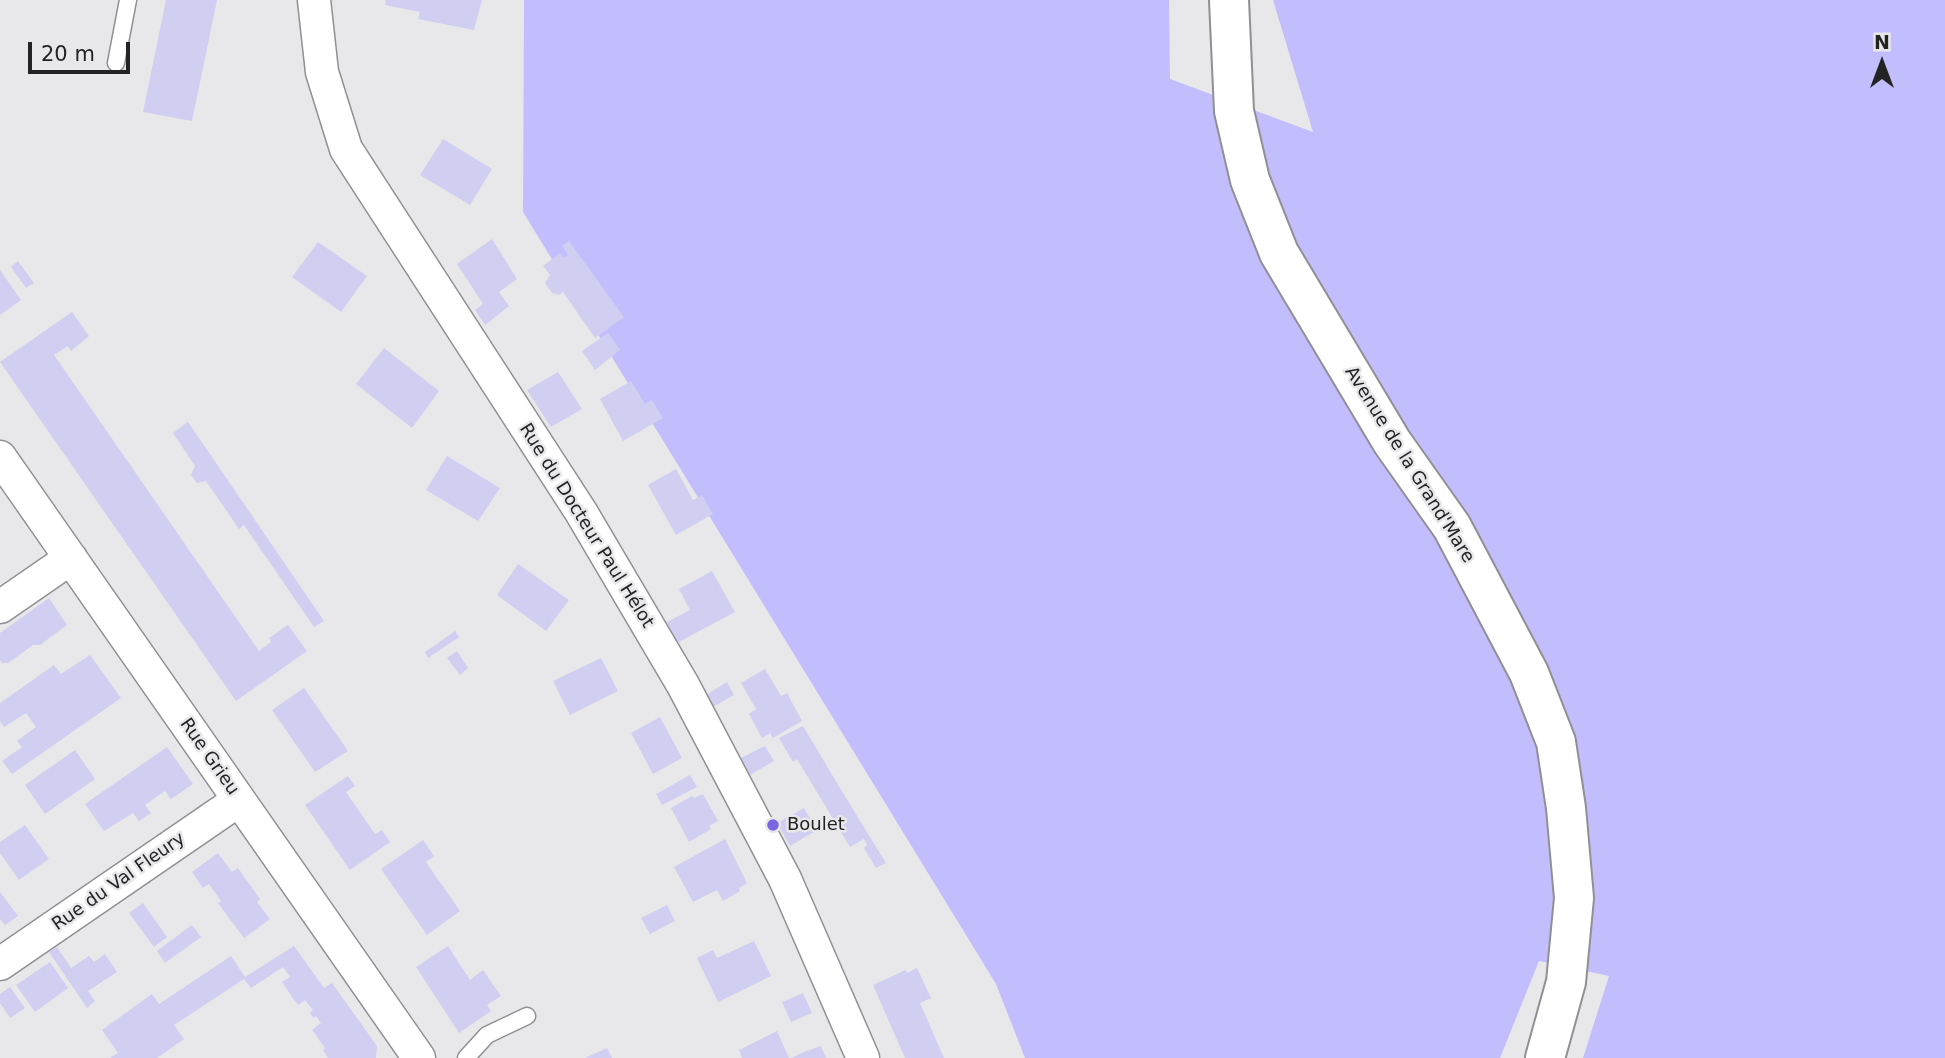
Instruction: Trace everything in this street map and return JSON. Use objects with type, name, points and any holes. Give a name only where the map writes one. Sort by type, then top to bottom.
[{"type":"street","name":"Rue du Docteur Paul Hélot","points":[[314,0],[322,72],[346,149],[581,512],[683,685],[785,879],[863,1058]]},
{"type":"street","name":"Avenue de la Grand'Mare","points":[[1229,0],[1234,111],[1251,180],[1279,253],[1392,442],[1452,527],[1530,673],[1556,742],[1566,808],[1574,898],[1566,982],[1545,1058]]},
{"type":"street","name":"Rue Grieu","points":[[0,457],[419,1058]]},
{"type":"street","points":[[0,607],[71,558]]},
{"type":"street","name":"Rue du Val Fleury","points":[[0,964],[239,800]]},
{"type":"lane","points":[[116,63],[128,0]]},
{"type":"lane","points":[[466,1058],[487,1035],[527,1016]]},
{"type":"shaded area","points":[[524,0],[1169,0],[1170,79],[1313,132],[1273,0],[1945,0],[1945,1058],[1583,1058],[1609,976],[1539,961],[1500,1058],[1025,1058],[996,984],[523,212]]},
{"type":"building","points":[[166,0],[217,0],[192,121],[143,112]]},
{"type":"building","points":[[386,0],[482,0],[474,30],[418,19],[420,12],[385,5]]},
{"type":"building","points":[[443,139],[492,169],[470,205],[420,175]]},
{"type":"building","points":[[492,239],[517,279],[499,292],[509,306],[485,325],[475,310],[483,304],[457,264]]},
{"type":"building","points":[[569,241],[624,317],[595,338],[563,292],[559,295],[552,293],[545,283],[550,275],[543,266],[560,253],[564,258],[568,255],[562,246]]},
{"type":"building","points":[[318,242],[367,276],[341,312],[292,277]]},
{"type":"building","points":[[18,261],[34,283],[26,288],[11,267]]},
{"type":"building","points":[[0,270],[21,300],[0,315]]},
{"type":"building","points":[[72,312],[89,336],[71,351],[68,346],[54,355],[259,651],[271,642],[269,638],[288,625],[307,651],[236,701],[0,362]]},
{"type":"building","points":[[608,333],[620,350],[595,370],[582,351]]},
{"type":"building","points":[[384,348],[439,391],[412,428],[356,384]]},
{"type":"building","points":[[558,372],[582,409],[551,427],[527,390]]},
{"type":"building","points":[[631,381],[645,404],[652,400],[663,418],[623,441],[600,399]]},
{"type":"building","points":[[188,422],[324,621],[314,627],[244,525],[239,529],[206,481],[197,483],[191,475],[195,466],[173,433]]},
{"type":"building","points":[[447,456],[500,488],[478,521],[426,490]]},
{"type":"building","points":[[676,469],[693,500],[702,495],[713,514],[676,535],[648,485]]},
{"type":"building","points":[[518,564],[569,600],[546,631],[497,595]]},
{"type":"building","points":[[712,571],[735,612],[677,643],[665,623],[690,610],[679,589]]},
{"type":"building","points":[[49,598],[67,625],[40,645],[33,645],[8,663],[2,663],[0,633]]},
{"type":"building","points":[[455,631],[459,637],[428,658],[425,652]]},
{"type":"building","points":[[457,651],[468,668],[460,675],[447,658]]},
{"type":"building","points":[[90,655],[121,698],[12,774],[2,761],[22,747],[17,741],[36,727],[26,713],[4,727],[0,721],[0,703],[54,665],[61,674]]},
{"type":"building","points":[[601,658],[618,691],[570,715],[553,681]]},
{"type":"building","points":[[765,669],[781,696],[787,693],[802,721],[773,738],[770,733],[762,738],[749,714],[756,709],[741,683]]},
{"type":"building","points":[[727,682],[734,695],[713,707],[706,695]]},
{"type":"building","points":[[304,688],[348,751],[315,772],[272,710]]},
{"type":"building","points":[[660,717],[682,758],[653,774],[631,733]]},
{"type":"building","points":[[803,726],[886,863],[876,868],[864,848],[867,845],[864,839],[850,847],[797,759],[793,762],[779,738]]},
{"type":"building","points":[[765,746],[774,761],[750,775],[741,758]]},
{"type":"building","points":[[167,747],[193,784],[171,799],[165,791],[145,805],[151,813],[139,821],[133,813],[104,831],[85,804]]},
{"type":"building","points":[[75,750],[95,779],[45,814],[25,785]]},
{"type":"building","points":[[690,775],[697,787],[662,805],[656,794]]},
{"type":"building","points":[[348,776],[355,786],[346,792],[375,834],[382,830],[390,842],[350,870],[305,805]]},
{"type":"building","points":[[703,794],[718,821],[709,826],[711,829],[689,842],[671,808],[692,796],[694,798]]},
{"type":"building","points":[[804,808],[817,830],[790,846],[777,823]]},
{"type":"building","points":[[25,825],[49,859],[19,880],[0,853],[0,842]]},
{"type":"building","points":[[725,839],[747,883],[739,888],[740,891],[723,901],[717,890],[693,902],[674,867]]},
{"type":"building","points":[[423,840],[434,856],[426,862],[460,911],[427,935],[381,869]]},
{"type":"building","points":[[218,853],[232,872],[238,868],[260,899],[257,902],[270,919],[244,938],[218,903],[221,901],[209,884],[203,888],[192,872]]},
{"type":"building","points":[[0,892],[18,916],[5,925],[0,919]]},
{"type":"building","points":[[143,903],[167,937],[154,947],[129,913]]},
{"type":"building","points":[[667,905],[675,921],[650,934],[641,918]]},
{"type":"building","points":[[192,925],[201,937],[165,963],[157,951]]},
{"type":"building","points":[[754,941],[771,976],[718,1002],[697,958],[713,950],[717,958]]},
{"type":"building","points":[[294,946],[324,988],[332,983],[377,1046],[376,1058],[328,1058],[323,1050],[325,1048],[312,1030],[321,1023],[316,1016],[313,1018],[310,1012],[313,1010],[305,1000],[298,1005],[292,997],[282,982],[290,977],[283,967],[251,988],[244,979],[174,1025],[184,1039],[157,1058],[110,1058],[118,1053],[102,1030],[152,994],[159,1004],[231,956],[245,977]]},
{"type":"building","points":[[448,946],[470,980],[483,970],[501,996],[487,1005],[491,1011],[459,1033],[416,967]]},
{"type":"building","points":[[57,947],[71,968],[89,956],[94,962],[105,954],[117,972],[88,991],[95,1001],[87,1008],[49,952]]},
{"type":"building","points":[[50,962],[68,988],[35,1012],[16,985]]},
{"type":"building","points":[[917,968],[931,998],[920,1003],[944,1058],[905,1058],[873,985]]},
{"type":"building","points":[[10,987],[25,1008],[10,1018],[0,1003],[0,994]]},
{"type":"building","points":[[803,993],[812,1013],[791,1022],[782,1002]]},
{"type":"building","points":[[777,1031],[789,1058],[742,1058],[739,1050]]},
{"type":"building","points":[[821,1046],[826,1058],[791,1058],[804,1052]]},
{"type":"building","points":[[607,1048],[612,1058],[585,1058]]},
{"type":"place","name":"Boulet","points":[[773,825]]}]
